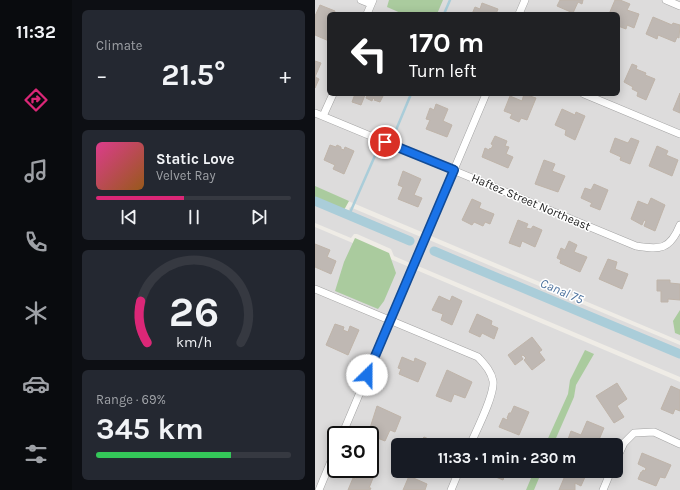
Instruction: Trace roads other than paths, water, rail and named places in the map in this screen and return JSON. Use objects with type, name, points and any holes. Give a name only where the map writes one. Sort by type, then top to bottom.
[{"type":"street","points":[[361,0],[372,2],[368,12]]},
{"type":"street","points":[[520,12],[525,0]]},
{"type":"street","points":[[666,0],[680,6]]},
{"type":"street","points":[[323,116],[332,96]]},
{"type":"street","points":[[346,426],[485,96]]},
{"type":"street","points":[[589,96],[680,134]]},
{"type":"street","name":"Haftez Street Northeast","points":[[315,113],[636,246],[660,248],[672,242],[680,226]]},
{"type":"street","points":[[315,289],[478,357],[488,368],[493,382],[490,399],[473,438]]},
{"type":"street","points":[[623,443],[634,433],[654,432],[680,444]]},
{"type":"street","points":[[319,490],[327,471]]},
{"type":"street","points":[[451,490],[456,478]]},
{"type":"street","points":[[603,490],[608,478]]},
{"type":"waterway","points":[[445,12],[450,0]]},
{"type":"waterway","points":[[396,130],[410,96]]},
{"type":"waterway","points":[[349,215],[377,151]]},
{"type":"waterway","name":"Canal 75","points":[[315,201],[410,241]]},
{"type":"waterway","name":"Canal 75","points":[[434,251],[680,354]]}]
